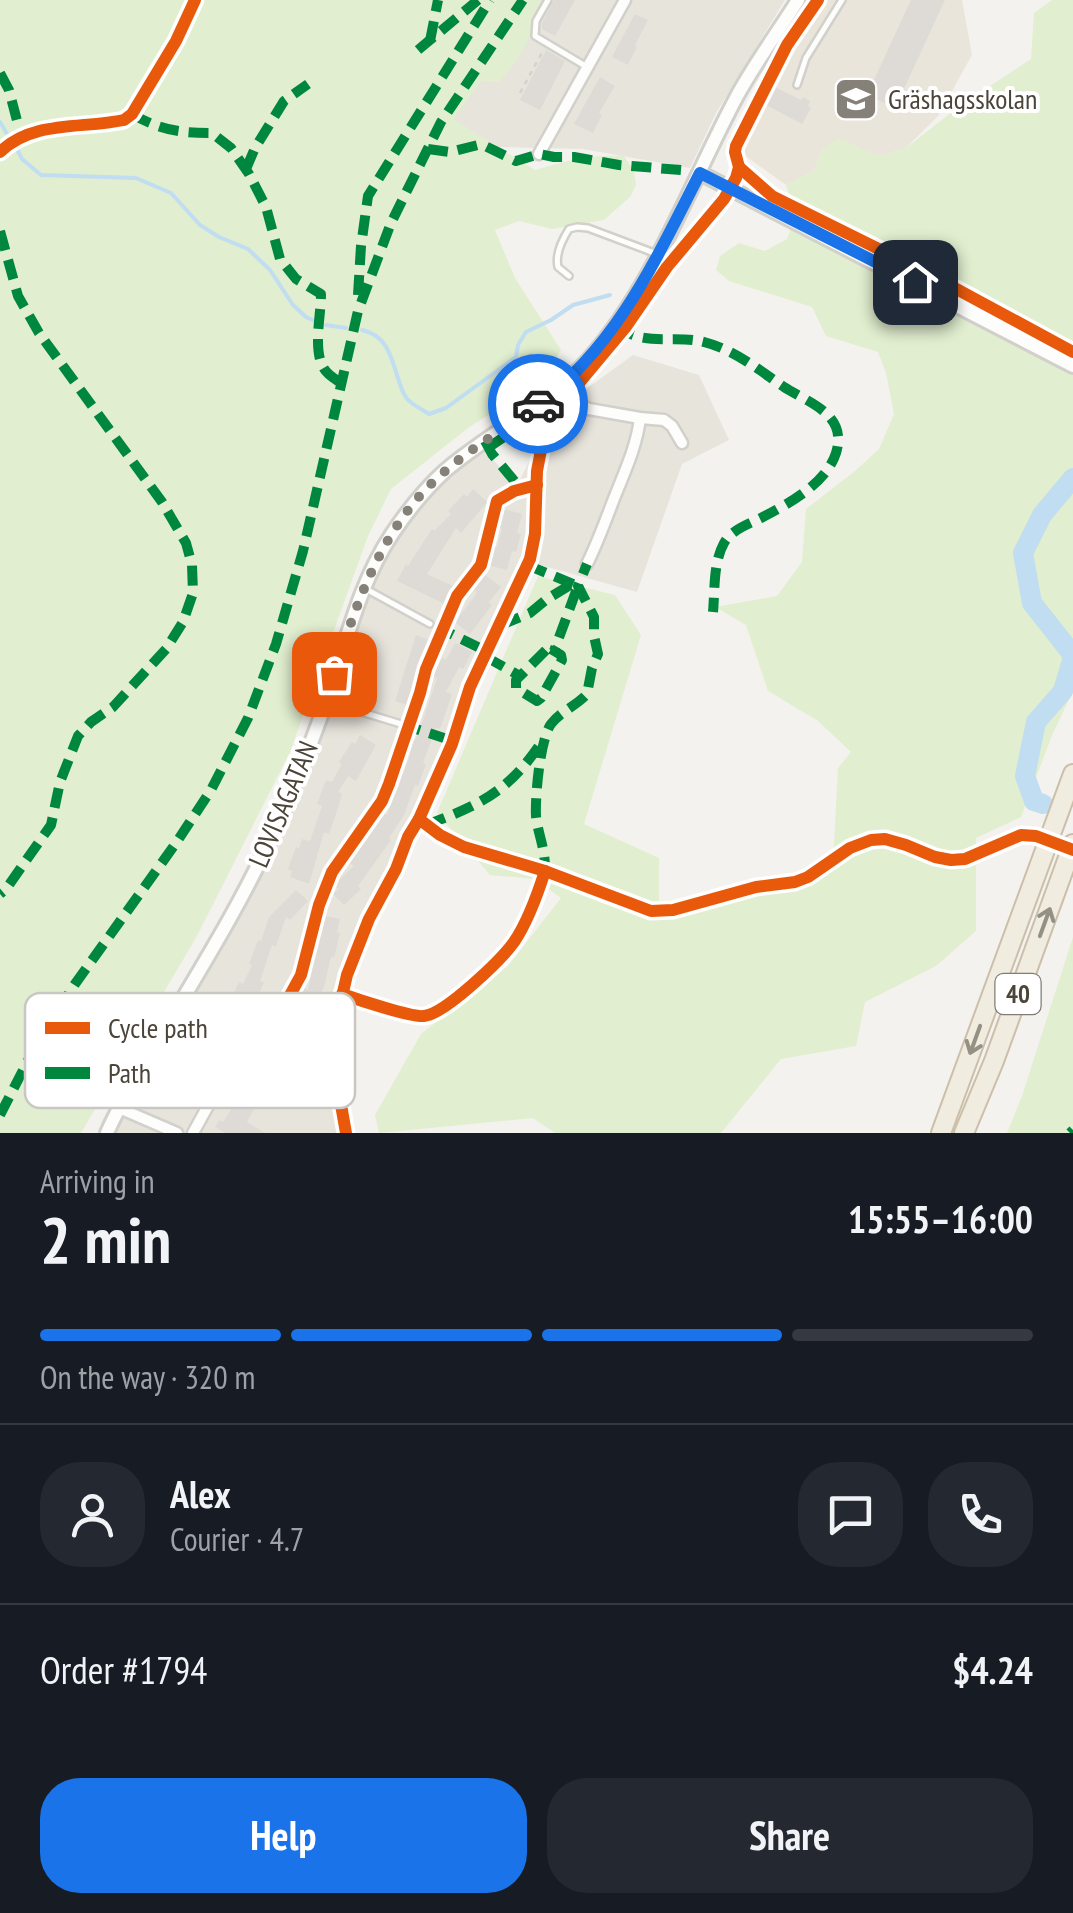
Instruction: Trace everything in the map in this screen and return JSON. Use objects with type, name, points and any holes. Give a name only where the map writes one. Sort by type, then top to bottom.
[{"type":"highway","name":"40","points":[[941,1133],[1070,781]]},
{"type":"highway","name":"40","points":[[964,1133],[1073,844]]},
{"type":"street","points":[[539,154],[625,0]]},
{"type":"street","name":"LOVISAGATAN","points":[[184,993],[239,902],[300,773],[363,588],[387,541],[430,485],[458,461],[566,391],[616,325],[700,173],[738,94],[798,0]]},
{"type":"street","points":[[700,173],[1073,366]]},
{"type":"street","points":[[566,391],[578,404],[589,408],[664,420],[682,442]]},
{"type":"street","points":[[587,564],[639,432],[640,418]]},
{"type":"street","points":[[119,1108],[177,1133]]},
{"type":"street","name":"LOVISAGATAN","points":[[107,1133],[119,1108]]},
{"type":"street","points":[[198,1132],[210,1108]]},
{"type":"lane","points":[[548,0],[536,21],[535,36],[587,66]]},
{"type":"lane","points":[[798,86],[806,58],[842,0]]},
{"type":"lane","points":[[570,276],[556,261],[569,229],[576,226],[657,254]]},
{"type":"lane","points":[[363,588],[430,624]]},
{"type":"lane","points":[[326,701],[402,724]]},
{"type":"path","points":[[520,93],[547,44]]},
{"type":"shaded area","points":[[531,0],[785,0],[716,113],[690,168],[583,149],[498,147],[452,119],[481,81]]},
{"type":"shaded area","name":"Gräshagsskolan","points":[[824,0],[962,0],[972,55],[938,116],[906,148],[879,156],[823,148],[814,171],[786,185],[740,152],[773,82]]},
{"type":"shaded area","points":[[633,355],[699,375],[729,440],[682,464],[637,592],[533,563],[472,689],[455,744],[352,971],[347,993],[194,993],[252,891],[302,783],[372,581],[396,534],[439,485],[484,450],[517,486],[556,406]]},
{"type":"shaded area","points":[[129,1108],[344,1108],[350,1133],[115,1133]]},
{"type":"green space","points":[[0,0],[541,0],[530,35],[515,62],[499,82],[481,81],[453,119],[535,170],[579,159],[624,156],[634,171],[636,185],[630,197],[604,220],[552,229],[519,221],[495,230],[515,278],[561,350],[541,381],[468,428],[391,489],[368,536],[290,752],[197,936],[163,993],[25,993],[25,1108],[96,1108],[81,1133],[0,1133]]},
{"type":"green space","points":[[1052,0],[1073,0],[1073,691],[1021,817],[976,838],[976,931],[936,966],[865,1002],[856,1046],[781,1059],[721,1133],[555,1133],[533,1118],[379,1133],[375,1115],[421,1034],[508,966],[561,898],[535,879],[490,875],[437,813],[538,576],[615,595],[641,635],[584,824],[659,858],[659,914],[782,886],[833,863],[838,768],[851,752],[818,721],[768,691],[746,625],[715,607],[777,596],[802,562],[806,509],[879,449],[894,414],[886,373],[878,352],[826,336],[812,307],[729,281],[716,270],[720,256],[739,243],[765,251],[787,239],[796,216],[786,185],[814,171],[823,148],[838,138],[879,156],[906,148],[957,108],[1031,59],[1034,13]]},
{"type":"green space","points":[[1073,937],[1073,1133],[1007,1133],[1022,1096]]},
{"type":"building","points":[[554,0],[575,0],[555,36],[542,29]]},
{"type":"building","points":[[911,0],[945,0],[895,108],[867,95]]},
{"type":"building","points":[[635,14],[648,20],[628,65],[612,57]]},
{"type":"building","points":[[546,50],[565,61],[540,110],[520,100]]},
{"type":"building","points":[[600,77],[615,86],[599,113],[602,115],[593,133],[574,124]]},
{"type":"building","points":[[773,86],[810,101],[811,108],[802,124],[764,104]]},
{"type":"building","points":[[473,489],[487,502],[461,533],[456,528],[427,574],[455,587],[447,605],[397,581],[432,529]]},
{"type":"building","points":[[504,509],[522,514],[517,533],[521,534],[507,570],[488,565],[494,546],[497,547]]},
{"type":"building","points":[[485,575],[501,587],[470,634],[455,622]]},
{"type":"building","points":[[416,635],[429,640],[419,660],[424,663],[410,706],[395,701]]},
{"type":"building","points":[[455,643],[472,652],[446,692],[452,694],[440,729],[436,727],[418,786],[415,785],[391,840],[358,886],[361,889],[344,905],[333,894],[339,889],[334,885],[354,866],[348,862],[353,853],[356,855],[380,811],[387,815],[394,784],[398,786],[409,758],[410,752],[406,750],[410,739],[414,741],[418,735],[437,678],[433,676]]},
{"type":"building","points":[[360,735],[376,745],[356,781],[348,776],[338,792],[342,794],[337,811],[329,834],[324,832],[309,884],[290,877],[292,871],[288,869],[296,847],[302,839],[310,841],[326,780],[332,782],[342,764],[339,762]]},
{"type":"building","points":[[296,890],[308,901],[290,920],[286,917],[276,946],[272,945],[260,993],[234,993],[252,965],[249,964],[269,917]]},
{"type":"building","points":[[325,916],[340,919],[334,958],[331,957],[321,993],[296,993],[300,986],[308,990],[312,970],[306,968],[308,959]]},
{"type":"building","points":[[232,1108],[254,1108],[247,1122],[265,1133],[225,1133],[215,1127]]},
{"type":"waterway","points":[[0,122],[10,139]]},
{"type":"waterway","points":[[18,151],[41,175],[136,178],[171,193],[200,225],[248,249],[270,270],[293,305],[315,321]]},
{"type":"waterway","points":[[362,330],[373,334],[386,347],[406,397],[429,414],[446,408],[516,357],[526,332],[573,305],[610,295]]},
{"type":"waterway","points":[[326,325],[346,328]]},
{"type":"waterway","points":[[1073,478],[1042,515],[1023,553],[1032,603],[1073,655]]},
{"type":"waterway","points":[[1043,804],[1034,801],[1025,776],[1036,722],[1063,691],[1073,657]]},
{"type":"marked path","points":[[430,41],[438,0]]},
{"type":"marked path","points":[[418,50],[478,0]]},
{"type":"marked path","points":[[358,295],[368,196],[490,0]]},
{"type":"marked path","points":[[69,993],[211,790],[248,718],[276,644],[303,551],[358,311],[391,223],[441,122],[523,0]]},
{"type":"marked path","points":[[0,73],[9,90],[21,136]]},
{"type":"marked path","points":[[246,169],[284,101],[308,84]]},
{"type":"marked path","points":[[132,114],[170,130],[212,133],[231,148],[266,207],[280,259],[296,279],[321,294],[320,359],[327,372],[341,383]]},
{"type":"marked path","points":[[428,149],[450,152],[478,145],[516,161],[539,154],[681,170]]},
{"type":"marked path","points":[[0,231],[18,296],[39,333],[162,502],[186,543],[193,593],[183,622],[166,649],[113,707],[78,736],[60,782],[51,825],[0,894]]},
{"type":"marked path","points":[[616,325],[637,336],[693,340],[726,350],[824,411],[836,428],[836,453],[824,474],[805,492],[727,538],[716,568],[713,612]]},
{"type":"marked path","points":[[489,447],[547,408],[563,405]]},
{"type":"marked path","points":[[485,441],[521,489]]},
{"type":"marked path","points":[[543,877],[544,854],[536,807],[544,742],[555,719],[587,694],[598,654],[594,617],[578,586],[587,564]]},
{"type":"marked path","points":[[527,565],[578,586],[554,651]]},
{"type":"marked path","points":[[501,625],[530,613],[572,584]]},
{"type":"marked path","points":[[435,626],[488,652]]},
{"type":"marked path","points":[[551,649],[562,660],[537,701],[516,688],[516,680],[551,649]]},
{"type":"marked path","points":[[486,657],[520,676]]},
{"type":"marked path","points":[[401,724],[453,741]]},
{"type":"marked path","points":[[426,825],[491,795],[517,774],[541,743]]},
{"type":"marked path","points":[[0,1115],[25,1066]]},
{"type":"marked path","points":[[1070,1133],[1073,1130]]},
{"type":"cycle path","points":[[0,152],[43,130],[108,123],[132,114],[176,41],[195,0]]},
{"type":"cycle path","points":[[343,993],[369,919],[419,819],[452,744],[470,687],[530,559],[541,450],[569,395],[724,199],[739,167],[736,146],[787,45],[818,0]]},
{"type":"cycle path","points":[[739,167],[772,196],[1073,352]]},
{"type":"cycle path","points":[[291,993],[301,975],[332,872],[382,801],[426,669],[457,596],[481,565],[497,501],[537,485]]},
{"type":"cycle path","points":[[419,819],[464,847],[545,871],[651,911],[673,910],[756,887],[795,882],[850,848],[871,840],[885,839],[951,860],[965,859],[1021,835],[1036,836],[1073,850]]},
{"type":"cycle path","points":[[355,998],[418,1016],[445,1006],[485,973],[514,942],[545,871]]},
{"type":"cycle path","points":[[342,1108],[346,1133]]},
{"type":"way so far","points":[[334,674],[363,588],[380,551],[407,512],[446,471],[538,404]]},
{"type":"place","name":"Gräshagsskolan","points":[[856,99]]},
{"type":"route","points":[[538,404],[562,387],[616,325],[700,173],[915,282]]}]
